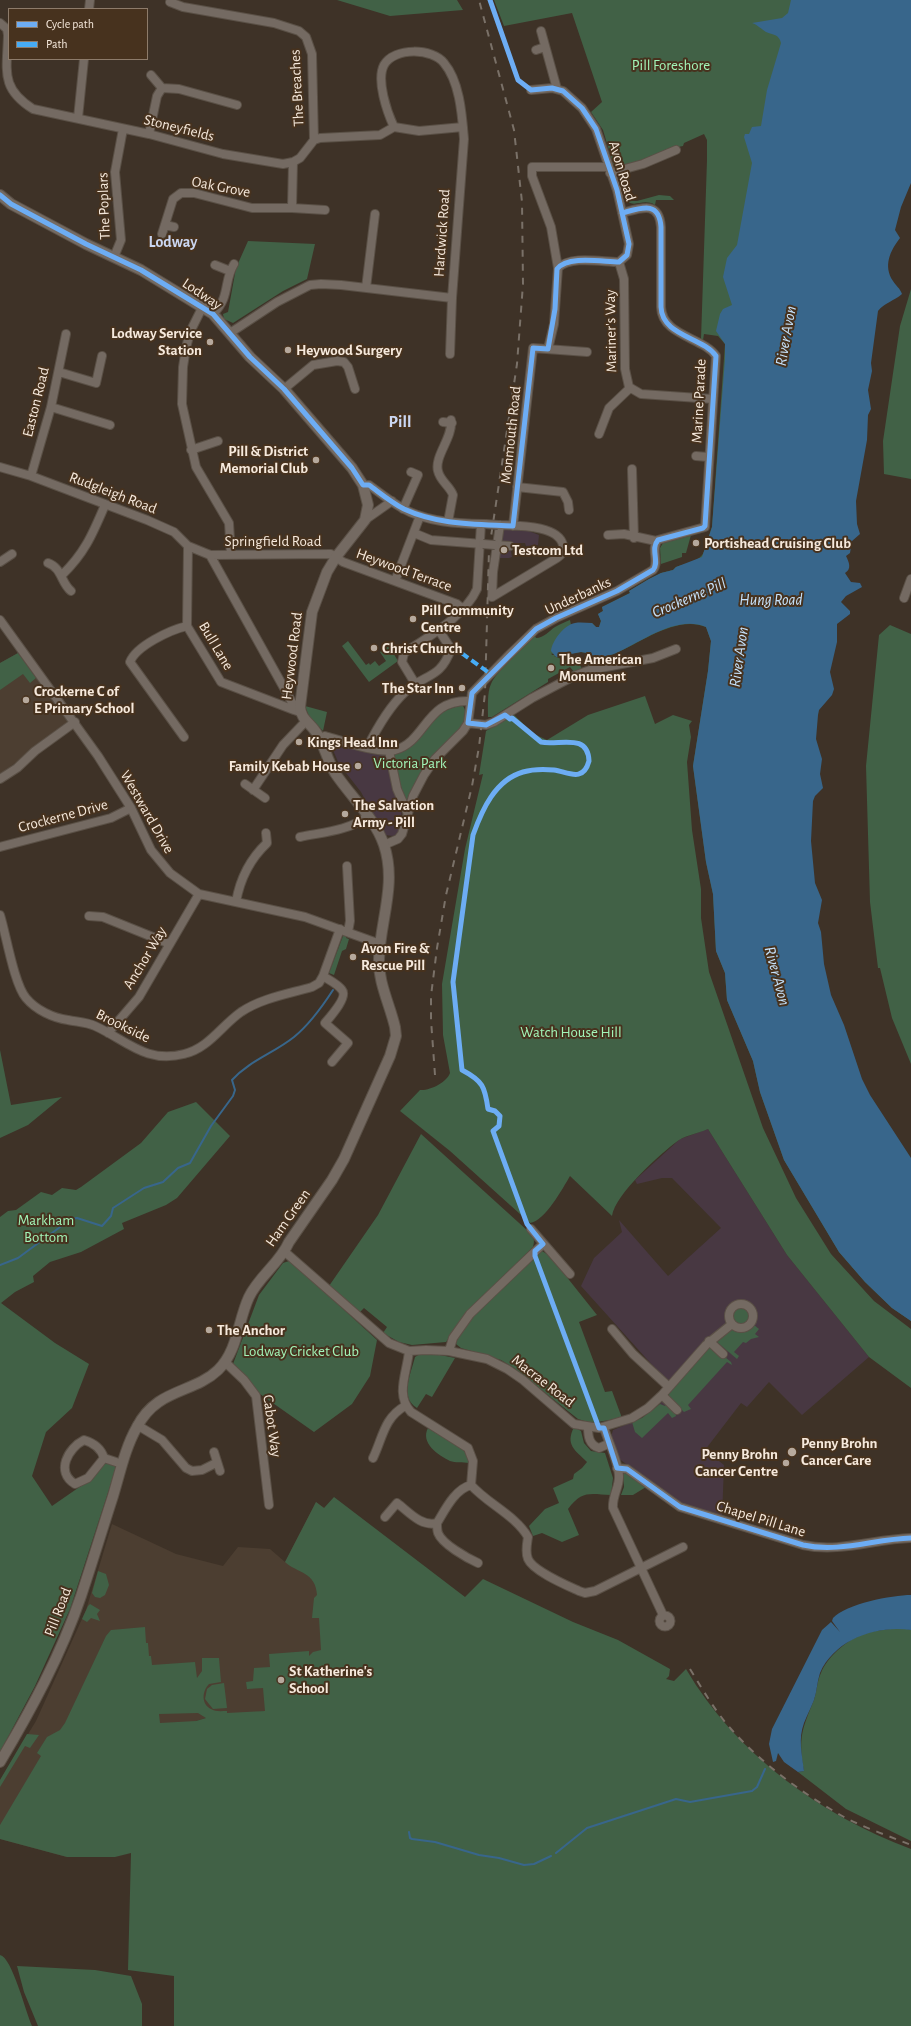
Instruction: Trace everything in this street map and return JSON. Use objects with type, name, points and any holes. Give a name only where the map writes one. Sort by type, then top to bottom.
[{"type":"street","name":"The Breaches","points":[[167,1],[183,7],[274,23],[299,31],[306,37],[312,54],[314,140]]},
{"type":"street","name":"Stoneyfields","points":[[5,25],[8,35],[3,80],[18,98],[33,109],[149,134],[223,154],[278,164],[294,162]]},
{"type":"street","points":[[531,90],[557,89],[540,31]]},
{"type":"street","points":[[536,50],[545,47]]},
{"type":"street","points":[[292,208],[294,162],[303,156],[314,140],[320,138],[380,135],[394,127],[419,131],[463,127],[458,94],[449,70],[436,55],[419,52],[395,56],[384,64],[382,72],[384,102],[394,127]]},
{"type":"street","points":[[78,118],[84,60]]},
{"type":"street","points":[[151,75],[162,88],[179,89],[237,105]]},
{"type":"street","points":[[149,134],[157,96],[162,88]]},
{"type":"street","name":"Avon Road","points":[[557,89],[568,94],[589,118],[598,133],[609,170],[617,190],[629,247],[627,255],[619,262]]},
{"type":"street","name":"Hardwick Road","points":[[450,354],[452,298],[462,169],[463,127]]},
{"type":"street","name":"The Poplars","points":[[114,257],[120,240],[115,172],[123,129]]},
{"type":"street","name":"Avon Road","points":[[558,268],[551,227],[532,176],[532,167],[609,170],[643,164],[676,150]]},
{"type":"street","name":"Oak Grove","points":[[162,234],[173,199],[181,193],[194,193],[252,208],[325,210]]},
{"type":"street","name":"Lodway","points":[[0,195],[11,204],[86,244],[146,273],[213,314],[250,357],[284,389],[352,468],[363,485]]},
{"type":"street","name":"Marine Parade","points":[[622,213],[647,207],[654,210],[659,217],[661,227],[661,310],[664,319],[670,326],[716,355],[708,457],[705,525],[704,528],[662,538],[656,542]]},
{"type":"street","points":[[366,288],[375,214]]},
{"type":"street","points":[[165,225],[174,228]]},
{"type":"street","points":[[586,352],[548,349],[554,324],[558,268],[564,263],[603,260],[619,262]]},
{"type":"street","name":"Mariner's Way","points":[[619,262],[624,279],[625,369],[626,379],[630,388],[641,394],[713,399]]},
{"type":"street","points":[[213,314],[222,304],[226,295],[232,267],[215,265]]},
{"type":"street","name":"Hardwick Road","points":[[230,332],[277,302],[310,285],[321,284],[366,288],[452,298]]},
{"type":"street","points":[[202,306],[190,332],[183,367],[182,404],[196,467],[228,524],[231,555]]},
{"type":"street","name":"Easton Road","points":[[31,476],[51,407],[66,334]]},
{"type":"street","name":"Monmouth Road","points":[[513,526],[532,348],[548,349]]},
{"type":"street","points":[[59,372],[96,382],[102,356]]},
{"type":"street","points":[[284,389],[313,365],[334,361],[344,362],[348,367],[355,388]]},
{"type":"street","points":[[603,433],[602,425],[609,408],[630,388]]},
{"type":"street","points":[[51,407],[110,425]]},
{"type":"street","points":[[442,422],[452,422],[447,451],[437,469],[453,495],[448,522]]},
{"type":"street","points":[[191,450],[218,441]]},
{"type":"street","name":"Marine Parade","points":[[696,456],[708,457]]},
{"type":"street","points":[[632,467],[634,538]]},
{"type":"street","name":"Rudgleigh Road","points":[[2,470],[31,476],[174,532],[188,546],[210,555]]},
{"type":"street","points":[[403,509],[418,475],[411,472]]},
{"type":"street","points":[[365,520],[368,504],[363,485],[369,485],[403,509],[420,516],[448,522],[499,525],[538,528],[555,533],[562,543],[562,555],[492,597],[493,572],[499,525]]},
{"type":"street","points":[[517,487],[563,492],[568,502],[569,510]]},
{"type":"street","points":[[365,520],[392,501]]},
{"type":"street","points":[[62,575],[76,562],[88,545],[105,505]]},
{"type":"street","points":[[395,581],[420,516]]},
{"type":"street","name":"Heywood Road","points":[[300,715],[312,612],[320,588],[336,556],[365,520]]},
{"type":"street","points":[[416,685],[402,662],[404,653],[438,629],[463,609],[473,598],[477,589],[483,524]]},
{"type":"street","points":[[414,533],[431,540],[510,546]]},
{"type":"street","points":[[608,535],[624,534],[634,538],[656,542]]},
{"type":"street","name":"Underbanks","points":[[470,701],[474,691],[536,629],[556,618],[617,591],[653,570],[656,566],[654,547],[656,542]]},
{"type":"street","name":"Bull Lane","points":[[188,546],[187,626],[220,682],[300,715]]},
{"type":"street","points":[[0,562],[12,554]]},
{"type":"street","name":"Springfield Road","points":[[210,555],[331,554],[336,556]]},
{"type":"street","points":[[210,555],[294,706],[300,715],[316,732],[335,772],[368,816],[384,845],[398,840],[402,834],[407,812],[422,780],[435,760],[463,731],[468,723],[470,701],[452,704],[437,711],[405,746],[389,751],[367,748],[325,736]]},
{"type":"street","name":"Heywood Terrace","points":[[336,556],[343,562],[457,604],[463,609]]},
{"type":"street","points":[[48,563],[62,575],[66,586],[71,591]]},
{"type":"street","points":[[904,598],[911,579]]},
{"type":"street","name":"Westward Drive","points":[[0,620],[75,722],[131,808],[151,850],[170,874],[199,894],[305,917],[380,944]]},
{"type":"street","points":[[184,737],[130,662],[133,654],[172,629],[187,626]]},
{"type":"street","points":[[367,748],[383,719],[406,691],[438,672],[448,657],[450,649],[438,629]]},
{"type":"street","points":[[468,723],[486,725],[494,722],[538,695],[574,676],[590,670],[653,658],[676,649]]},
{"type":"street","points":[[253,790],[283,745],[300,715]]},
{"type":"street","points":[[0,779],[17,768],[35,751],[75,722]]},
{"type":"street","points":[[389,751],[398,789],[407,812]]},
{"type":"street","points":[[245,784],[265,798]]},
{"type":"street","name":"Crockerne Drive","points":[[0,846],[111,818],[131,808]]},
{"type":"street","points":[[300,837],[342,829],[353,825],[368,816]]},
{"type":"street","points":[[236,902],[241,880],[257,853],[267,842],[266,833]]},
{"type":"street","name":"Ham Green","points":[[226,1362],[249,1296],[268,1269],[285,1252],[289,1242],[332,1180],[344,1159],[390,1056],[396,1036],[395,1027],[380,975],[379,961],[380,944],[388,902],[389,884],[388,861],[384,845]]},
{"type":"street","points":[[347,866],[350,922],[348,932]]},
{"type":"street","name":"Anchor Way","points":[[108,1033],[139,997],[199,894]]},
{"type":"street","name":"Brookside","points":[[0,915],[19,984],[25,997],[37,1008],[66,1020],[87,1023],[108,1033],[138,1051],[154,1056],[183,1055],[200,1049],[240,1013],[253,1005],[312,987],[319,983],[323,976]]},
{"type":"street","points":[[89,916],[109,918],[170,944]]},
{"type":"street","points":[[332,1062],[348,1043],[325,1023],[343,998],[344,992],[341,988],[323,976],[340,929]]},
{"type":"street","points":[[531,1230],[570,1274]]},
{"type":"street","points":[[449,1351],[455,1334],[470,1314],[543,1244]]},
{"type":"street","name":"Macrae Road","points":[[285,1252],[389,1343],[409,1352],[426,1350],[449,1351],[487,1359],[507,1369],[523,1380],[574,1424],[588,1427],[604,1428],[639,1414],[670,1387],[710,1341],[732,1324]]},
{"type":"street","points":[[612,1329],[633,1354],[670,1387]]},
{"type":"street","points":[[710,1341],[723,1354]]},
{"type":"street","points":[[409,1352],[402,1394],[405,1406],[411,1412],[468,1448],[473,1461],[471,1486],[478,1494],[523,1529],[528,1537],[526,1547],[528,1559],[533,1566],[578,1591],[585,1593],[595,1591],[683,1547]]},
{"type":"street","points":[[104,1458],[122,1464],[137,1425],[156,1404],[168,1395],[213,1374],[226,1362]]},
{"type":"street","name":"Cabot Way","points":[[226,1362],[244,1380],[256,1396],[269,1505]]},
{"type":"street","points":[[662,1395],[677,1410]]},
{"type":"street","points":[[373,1458],[388,1421],[398,1410],[405,1406]]},
{"type":"street","points":[[137,1425],[162,1440],[186,1468],[192,1471],[202,1470],[216,1463]]},
{"type":"street","points":[[588,1427],[589,1437],[592,1444],[599,1448],[608,1444]]},
{"type":"street","points":[[604,1428],[619,1478],[612,1499],[613,1508],[662,1616]]},
{"type":"street","points":[[84,1440],[97,1446],[102,1451],[104,1458],[93,1472],[80,1483],[75,1484],[70,1481],[65,1474],[64,1467],[70,1450],[84,1440]]},
{"type":"street","points":[[214,1452],[216,1463],[220,1471]]},
{"type":"street","name":"Pill Road","points":[[0,1762],[19,1732],[72,1622],[122,1464]]},
{"type":"street","name":"Chapel Pill Lane","points":[[616,1468],[627,1469],[680,1507],[804,1545],[820,1548],[835,1548],[911,1538]]},
{"type":"street","points":[[471,1486],[464,1487],[458,1493],[437,1523],[438,1533],[444,1540],[465,1558],[478,1563]]},
{"type":"street","points":[[385,1517],[397,1503],[423,1523],[429,1525],[437,1523]]},
{"type":"shaded area","points":[[505,529],[526,530],[539,535],[538,545],[526,546],[525,543],[512,543],[512,557],[497,558],[502,531]]},
{"type":"shaded area","name":"Crockerne C of E Primary School","points":[[18,653],[69,723],[0,774],[0,663]]},
{"type":"shaded area","points":[[339,747],[384,753],[401,810],[402,820],[399,833],[393,836],[385,835],[380,828],[361,792],[339,764],[333,750]]},
{"type":"shaded area","points":[[708,1129],[787,1255],[869,1357],[802,1415],[769,1382],[747,1407],[741,1403],[705,1450],[724,1465],[722,1518],[679,1503],[618,1458],[611,1437],[613,1430],[642,1418],[660,1404],[672,1387],[581,1286],[594,1258],[622,1232],[619,1220],[668,1276],[721,1228],[672,1178],[662,1178],[637,1184],[635,1180],[680,1139]]},
{"type":"shaded area","name":"St Katherine's School","points":[[316,1502],[469,1613],[507,1683],[206,1718],[196,1721],[67,1857],[0,1839],[0,1780],[36,1721],[86,1610],[112,1524],[176,1554],[223,1566],[238,1547],[270,1549],[285,1562]]},
{"type":"green space","points":[[337,0],[457,0],[463,10],[390,16]]},
{"type":"green space","name":"Pill Foreshore","points":[[494,0],[837,0],[743,570],[552,654],[551,653],[552,655],[559,654],[706,603],[911,1321],[892,1308],[865,1282],[839,1252],[784,1160],[760,1092],[753,1061],[727,1000],[725,973],[716,951],[713,894],[706,862],[693,766],[708,671],[711,641],[706,627],[695,624],[683,624],[672,627],[660,631],[614,654],[598,658],[581,652],[554,656],[569,662],[577,659],[582,669],[575,673],[570,667],[548,679],[548,682],[492,717],[488,717],[488,700],[491,684],[511,658],[535,636],[536,638],[542,637],[555,627],[570,620],[571,625],[592,623],[596,627],[599,627],[601,621],[598,614],[603,611],[602,607],[630,593],[629,591],[649,579],[694,561],[702,555],[712,527],[725,344],[718,336],[704,334],[703,340],[701,339],[707,160],[707,140],[704,134],[684,143],[683,146],[666,151],[640,162],[622,167],[614,167],[603,130],[591,112],[602,102],[572,13],[504,26]]},
{"type":"green space","points":[[659,195],[670,196],[674,200],[656,200],[655,205],[647,202],[633,204],[626,201],[637,201]]},
{"type":"green space","points":[[248,241],[315,244],[307,279],[283,291],[233,323],[224,319],[223,314],[228,312],[236,268]]},
{"type":"green space","points":[[911,289],[911,479],[884,474],[883,441],[900,326]]},
{"type":"green space","points":[[691,535],[686,553],[682,553],[682,557],[661,564],[660,548],[663,543]]},
{"type":"green space","points":[[890,625],[911,634],[911,1064],[892,1018],[880,968],[878,968],[870,902],[866,766],[879,635]]},
{"type":"green space","points":[[348,641],[366,665],[369,663],[370,665],[375,661],[379,666],[386,661],[380,652],[389,646],[398,661],[369,682],[342,646]]},
{"type":"green space","points":[[18,653],[36,678],[30,683],[23,674],[0,690],[0,663]]},
{"type":"green space","name":"Watch House Hill","points":[[645,696],[655,724],[673,715],[692,721],[689,725],[691,737],[687,762],[692,830],[701,889],[701,918],[709,972],[763,1128],[796,1198],[831,1254],[874,1301],[911,1329],[911,1388],[869,1357],[787,1255],[708,1129],[682,1138],[661,1154],[621,1197],[612,1216],[570,1176],[558,1196],[542,1216],[536,1221],[530,1223],[450,1151],[400,1111],[420,1090],[428,1089],[442,1083],[450,1073],[443,1035],[442,984],[465,849],[483,774],[479,775],[486,731],[513,714],[534,734],[547,740],[588,715]]},
{"type":"green space","name":"Victoria Park","points":[[461,705],[463,706],[465,713],[464,722],[452,740],[423,770],[409,798],[405,800],[393,760],[395,754],[441,712]]},
{"type":"green space","points":[[305,706],[327,712],[323,731],[309,716]]},
{"type":"green space","points":[[343,936],[347,936],[346,938],[349,939],[346,949],[342,951],[334,975],[329,973]]},
{"type":"green space","points":[[0,1050],[11,1105],[62,1097],[28,1125],[0,1138]]},
{"type":"green space","name":"Markham Bottom","points":[[196,1102],[230,1136],[177,1198],[166,1205],[122,1223],[124,1229],[81,1252],[50,1262],[33,1276],[34,1282],[15,1292],[1,1303],[55,1343],[89,1364],[72,1408],[46,1432],[32,1476],[52,1506],[91,1479],[104,1462],[115,1464],[116,1468],[70,1609],[35,1686],[0,1752],[0,1217],[8,1211],[16,1210],[41,1192],[52,1195],[62,1188],[76,1190],[141,1143],[168,1112]]},
{"type":"green space","points":[[421,1134],[529,1232],[533,1237],[534,1242],[533,1247],[464,1315],[446,1342],[412,1345],[399,1342],[383,1333],[387,1327],[364,1308],[359,1313],[329,1286],[378,1215]]},
{"type":"green space","points":[[542,1251],[550,1256],[597,1315],[579,1322],[605,1392],[612,1391],[622,1418],[591,1423],[578,1419],[514,1368],[501,1360],[461,1348],[456,1344],[459,1334],[468,1322],[536,1253]]},
{"type":"green space","name":"Lodway Cricket Club","points":[[289,1261],[377,1340],[370,1376],[352,1404],[314,1432],[260,1394],[233,1364],[259,1295],[283,1263]]},
{"type":"green space","points":[[741,1308],[748,1313],[749,1316],[744,1323],[741,1324],[734,1319],[733,1316],[738,1309]]},
{"type":"green space","points":[[754,1325],[759,1329],[755,1334],[759,1337],[751,1339],[746,1343],[743,1342],[734,1352],[739,1356],[737,1359],[717,1342],[734,1327],[742,1329]]},
{"type":"green space","points":[[710,1346],[731,1362],[732,1365],[727,1362],[688,1405],[691,1409],[684,1412],[669,1397],[669,1392]]},
{"type":"green space","points":[[430,1353],[455,1358],[432,1397],[426,1394],[417,1408],[412,1403],[407,1392],[409,1378],[415,1357],[420,1354]]},
{"type":"green space","points":[[660,1404],[665,1406],[667,1404],[675,1411],[676,1416],[672,1418],[668,1413],[642,1438],[635,1432],[632,1422],[642,1418]]},
{"type":"green space","points":[[574,1427],[581,1431],[584,1443],[591,1451],[605,1453],[613,1478],[611,1495],[587,1494],[578,1499],[568,1509],[579,1535],[562,1542],[542,1533],[533,1536],[529,1526],[545,1509],[559,1503],[553,1488],[573,1479],[574,1474],[587,1462],[575,1450],[571,1443],[571,1433]]},
{"type":"green space","points":[[428,1428],[463,1449],[469,1458],[469,1463],[450,1461],[436,1452],[426,1439]]},
{"type":"green space","points":[[626,1472],[646,1487],[633,1495],[621,1495],[624,1487],[623,1474]]},
{"type":"green space","points":[[334,1497],[465,1597],[483,1579],[573,1622],[618,1640],[670,1669],[669,1676],[666,1679],[674,1681],[686,1669],[706,1700],[729,1728],[755,1754],[783,1778],[813,1800],[844,1818],[877,1835],[911,1849],[911,2026],[174,2026],[174,1976],[128,1970],[131,1853],[115,1857],[67,1857],[0,1839],[0,1825],[41,1756],[37,1753],[47,1737],[60,1730],[65,1723],[106,1636],[111,1630],[145,1627],[146,1643],[148,1643],[149,1656],[151,1656],[152,1665],[195,1662],[197,1678],[202,1671],[202,1658],[219,1658],[221,1682],[209,1684],[204,1694],[205,1704],[214,1711],[227,1711],[227,1713],[265,1711],[263,1688],[247,1689],[246,1682],[253,1681],[254,1668],[270,1667],[269,1654],[309,1651],[309,1656],[313,1652],[321,1650],[319,1618],[312,1618],[314,1598],[317,1595],[316,1587],[310,1577],[285,1562],[316,1502],[324,1508]],"holes":[[[198,1713],[206,1718],[196,1721],[160,1723],[159,1714]]]},
{"type":"green space","points":[[98,1571],[106,1574],[109,1585],[105,1595],[100,1598],[95,1597],[92,1593]]},
{"type":"green space","points":[[90,1604],[100,1610],[97,1614],[100,1621],[91,1618],[87,1622],[82,1619]]},
{"type":"green space","points":[[903,1628],[911,1630],[911,1841],[846,1809],[798,1772],[804,1771],[801,1750],[802,1734],[814,1700],[820,1676],[828,1661],[844,1645],[863,1634]]},
{"type":"green space","points":[[224,1683],[227,1708],[213,1709],[205,1699],[207,1689],[212,1685]]},
{"type":"green space","points":[[27,1734],[39,1735],[30,1748],[25,1746],[0,1787],[0,1780]]},
{"type":"green space","points":[[0,1955],[5,1958],[14,1975],[32,2026],[0,2026]]},
{"type":"green space","points":[[17,1966],[95,1970],[131,1976],[142,2004],[142,2026],[38,2026],[24,1992]]},
{"type":"water","points":[[791,0],[911,0],[911,183],[901,207],[895,230],[900,238],[893,248],[888,264],[890,275],[902,294],[878,311],[871,363],[872,371],[868,390],[871,409],[868,415],[867,440],[856,501],[857,524],[860,534],[852,541],[850,553],[846,556],[849,563],[849,570],[845,573],[851,582],[860,583],[862,587],[846,596],[841,602],[850,611],[850,614],[837,624],[837,642],[830,672],[834,689],[832,695],[819,710],[816,739],[822,759],[820,774],[823,788],[815,796],[813,801],[811,841],[815,883],[822,900],[818,923],[821,932],[824,964],[831,995],[844,1025],[862,1079],[870,1095],[911,1158],[911,1321],[892,1308],[865,1282],[839,1252],[784,1160],[760,1092],[753,1061],[727,1000],[725,973],[716,951],[713,894],[706,862],[693,766],[708,671],[711,641],[706,627],[695,624],[683,624],[671,627],[614,654],[598,658],[581,652],[556,657],[551,651],[556,638],[571,624],[592,623],[596,627],[599,627],[601,621],[598,614],[603,611],[602,607],[630,593],[629,591],[661,573],[673,570],[676,567],[702,557],[712,527],[725,359],[725,344],[716,331],[720,314],[723,309],[732,305],[723,277],[727,258],[737,245],[752,163],[744,137],[745,134],[749,134],[752,127],[761,126],[767,90],[781,43],[777,36],[766,32],[752,23],[782,18],[788,13]]},
{"type":"water","points":[[911,1595],[911,1630],[898,1629],[871,1632],[846,1643],[827,1661],[820,1673],[814,1700],[802,1729],[801,1747],[804,1771],[798,1772],[784,1762],[778,1753],[776,1761],[773,1762],[769,1744],[772,1729],[822,1630],[831,1622],[840,1632],[832,1621],[833,1618],[848,1608],[870,1601]]},
{"type":"waterway","points":[[0,1265],[18,1258],[71,1219],[77,1218],[102,1226],[111,1216],[113,1208],[144,1188],[163,1182],[178,1168],[190,1163],[211,1126],[233,1096],[235,1090],[232,1080],[254,1062],[286,1043],[300,1032],[325,1003],[333,990]]},
{"type":"waterway","points":[[556,1853],[587,1828],[676,1799],[690,1802],[752,1791],[757,1787],[765,1769]]},
{"type":"waterway","points":[[409,1832],[410,1838],[412,1839],[435,1842],[479,1855],[499,1858],[524,1865],[534,1864],[551,1856]]},
{"type":"railway","points":[[435,1075],[431,1020],[431,996],[446,895],[472,786],[479,747],[485,693],[489,550],[517,364],[523,284],[522,202],[514,130],[479,0]]},
{"type":"railway","points":[[690,1669],[714,1708],[731,1729],[743,1742],[784,1778],[844,1817],[911,1845]]},
{"type":"marked path","points":[[451,649],[456,649],[492,675]]},
{"type":"cycle path","points":[[0,195],[11,204],[86,244],[141,270],[213,314],[250,357],[284,389],[352,468],[363,485],[369,485],[404,509],[430,518],[457,523],[513,526],[533,348],[548,349],[555,309],[557,269],[569,262],[577,261],[586,260],[619,262],[627,255],[629,244],[617,190],[596,129],[582,108],[563,91],[552,88],[531,90],[518,80],[490,0]]},
{"type":"cycle path","points":[[622,213],[642,208],[653,209],[657,213],[660,218],[661,227],[661,307],[663,317],[675,330],[702,344],[716,356],[705,526],[703,528],[658,540],[655,547],[656,563],[653,570],[617,591],[556,618],[536,629],[472,693],[468,723],[486,725],[505,715],[510,719],[512,718],[541,742],[578,743],[583,746],[587,752],[589,761],[583,772],[579,774],[570,774],[554,770],[538,770],[527,771],[513,776],[497,789],[491,797],[485,806],[477,825],[473,835],[453,982],[462,1070],[479,1081],[486,1095],[488,1109],[495,1111],[500,1116],[499,1126],[493,1131],[527,1224],[543,1244],[535,1251],[535,1256],[599,1428],[604,1428],[617,1468],[627,1469],[680,1507],[803,1545],[817,1547],[844,1547],[911,1538]]},
{"type":"place","name":"Lodway Service Station","points":[[210,342]]},
{"type":"place","name":"Heywood Surgery","points":[[288,350]]},
{"type":"place","name":"Pill & District Memorial Club","points":[[316,460]]},
{"type":"place","name":"Portishead Cruising Club","points":[[696,543]]},
{"type":"place","name":"Testcom Ltd","points":[[504,550]]},
{"type":"place","name":"Pill Community Centre","points":[[413,619]]},
{"type":"place","name":"Christ Church","points":[[374,648]]},
{"type":"place","name":"The American Monument","points":[[551,668]]},
{"type":"place","name":"The Star Inn","points":[[462,688]]},
{"type":"place","name":"Crockerne C of E Primary School","points":[[26,700]]},
{"type":"place","name":"Kings Head Inn","points":[[299,742]]},
{"type":"place","name":"Family Kebab House","points":[[358,766]]},
{"type":"place","name":"The Salvation Army - Pill","points":[[345,814]]},
{"type":"place","name":"Avon Fire & Rescue Pill","points":[[353,957]]},
{"type":"place","name":"The Anchor","points":[[209,1330]]},
{"type":"place","name":"Penny Brohn Cancer Care","points":[[792,1452]]},
{"type":"place","name":"Penny Brohn Cancer Centre","points":[[786,1463]]},
{"type":"place","name":"St Katherine's School","points":[[281,1680]]},
{"type":"district","name":"Lodway","points":[[173,242]]},
{"type":"district","name":"Pill","points":[[400,422]]},
{"type":"water label","name":"River Avon","points":[[786,336]]},
{"type":"water label","name":"Crockerne Pill","points":[[689,598]]},
{"type":"water label","name":"Hung Road","points":[[771,600]]},
{"type":"water label","name":"River Avon","points":[[739,657]]},
{"type":"water label","name":"River Avon","points":[[777,976]]}]
